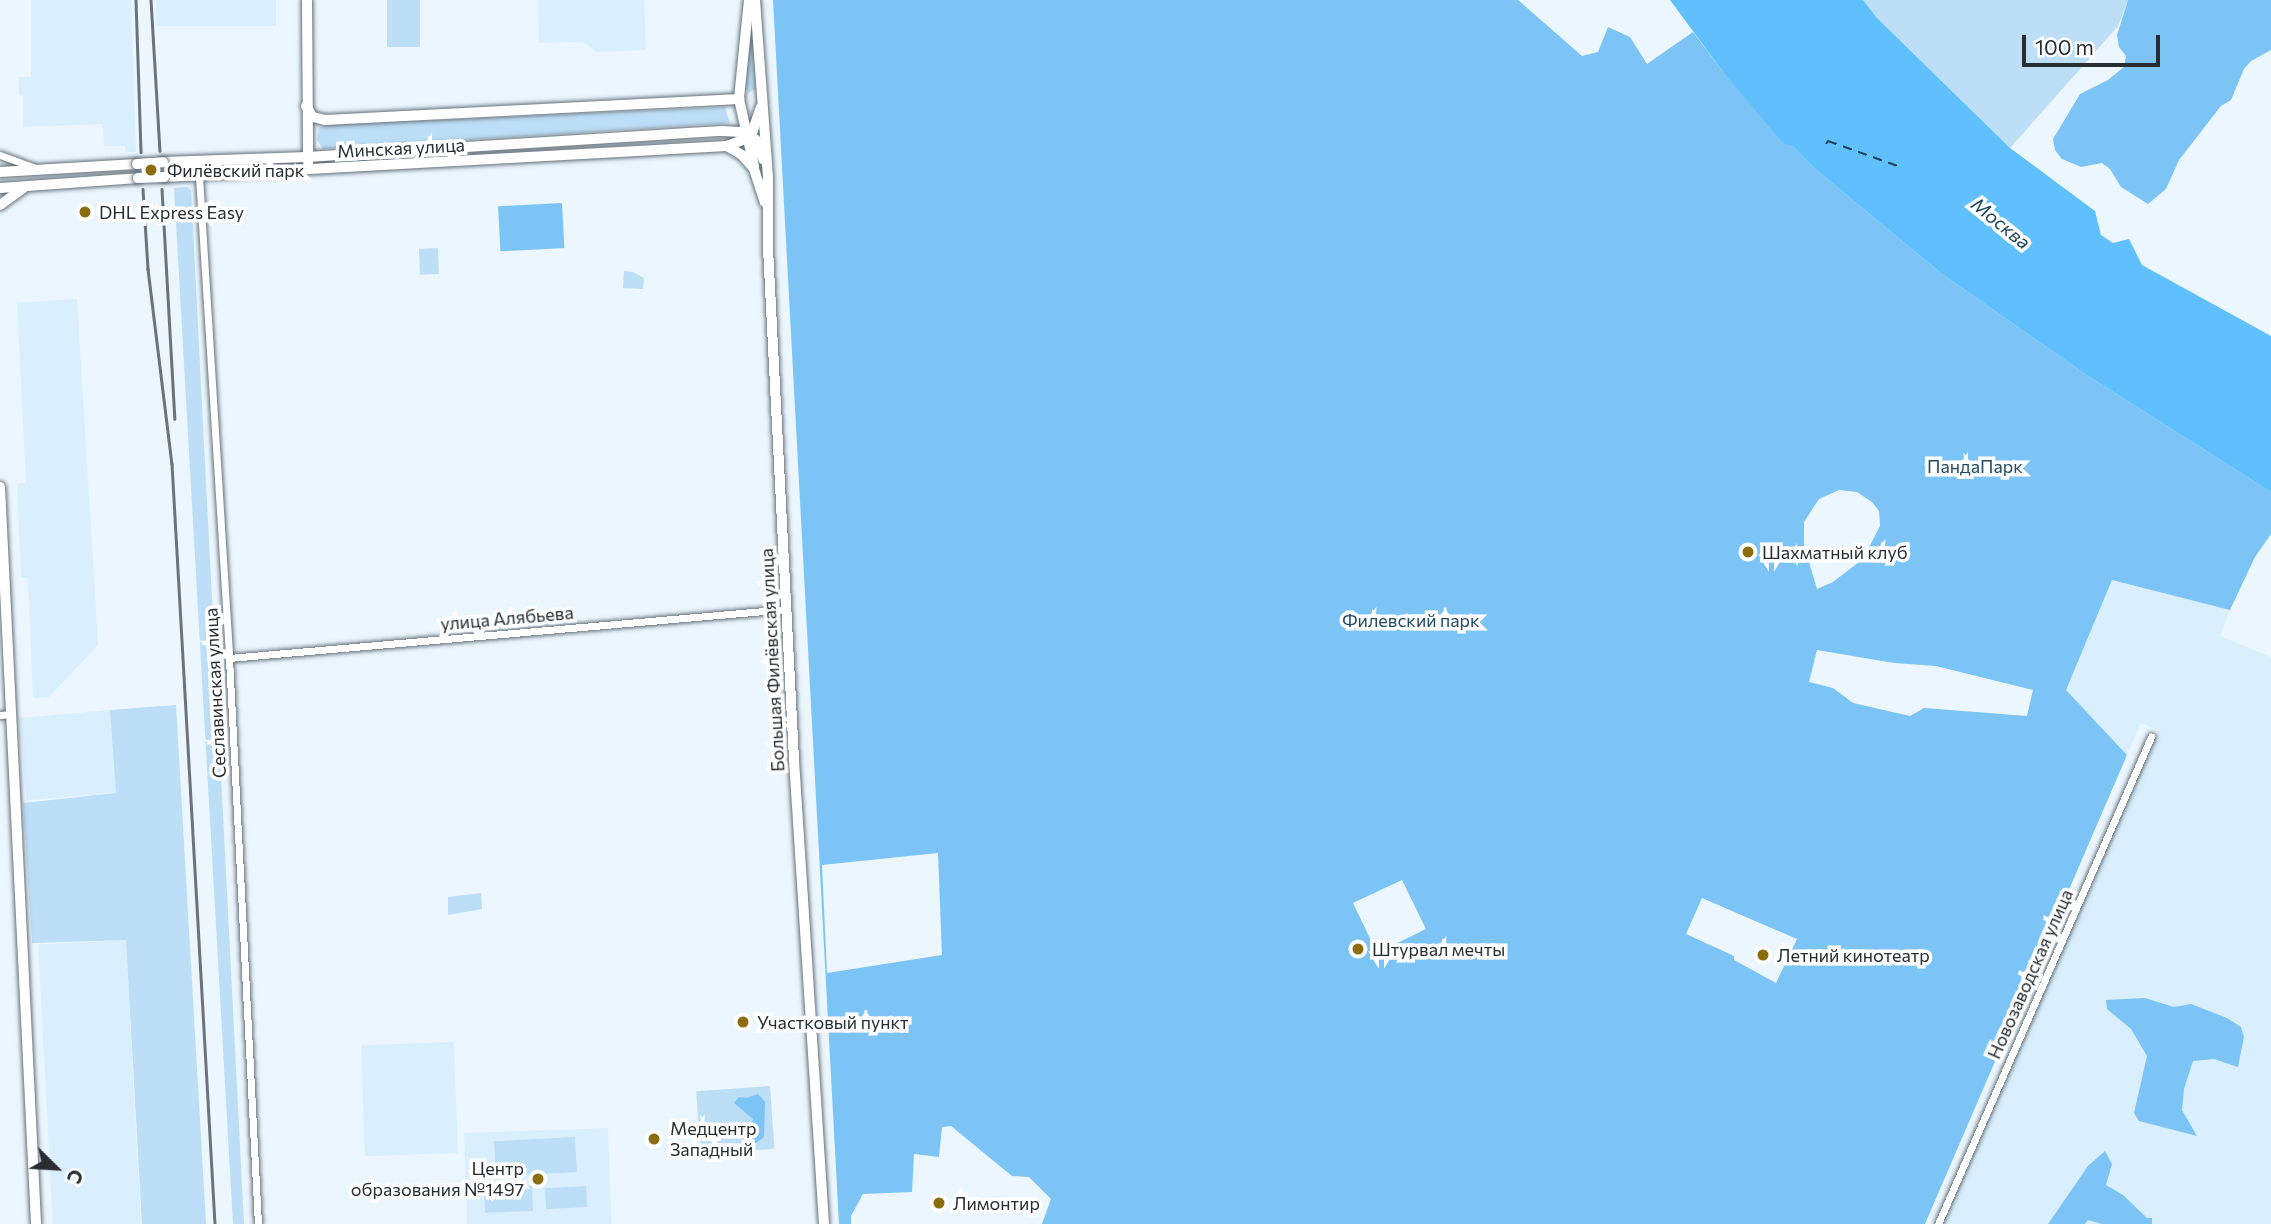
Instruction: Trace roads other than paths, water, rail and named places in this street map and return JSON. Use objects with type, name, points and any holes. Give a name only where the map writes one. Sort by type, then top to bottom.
[{"type":"main road","points":[[307,0],[306,106],[307,157],[310,170]]},
{"type":"main road","name":"Большая Филёвская улица","points":[[750,0],[739,99],[749,135],[754,169]]},
{"type":"main road","name":"Большая Филёвская улица","points":[[755,0],[768,178],[766,208],[787,608],[824,1224]]},
{"type":"main road","name":"Большая Филёвская улица","points":[[749,135],[757,121],[763,94]]},
{"type":"main road","name":"Минская улица","points":[[306,106],[313,117],[325,120],[739,99]]},
{"type":"main road","points":[[722,131],[729,128],[743,112]]},
{"type":"main road","name":"Минская улица","points":[[0,172],[198,160],[307,157],[722,131],[749,135]]},
{"type":"main road","points":[[727,146],[749,135],[757,142],[768,178]]},
{"type":"main road","points":[[727,146],[742,155],[754,169],[766,208]]},
{"type":"main road","name":"Минская улица","points":[[0,188],[727,146]]},
{"type":"main road","points":[[0,205],[26,187]]},
{"type":"main road","points":[[0,487],[6,715],[36,1224]]},
{"type":"street","points":[[0,155],[40,169]]},
{"type":"street","name":"Сеславинская улица","points":[[198,160],[229,658],[258,1224]]},
{"type":"street","name":"улица Алябьева","points":[[229,658],[787,608]]},
{"type":"street","name":"Новозаводская улица","points":[[1938,1224],[2151,737]]},
{"type":"water","name":"Москва","points":[[1670,0],[1863,0],[1877,18],[2010,148],[2095,211],[2101,235],[2113,243],[2129,239],[2142,265],[2271,336],[2271,492],[2088,376],[1942,274],[1814,168],[1793,146],[1783,143],[1721,69]]},
{"type":"railway","points":[[136,0],[141,152]]},
{"type":"railway","points":[[151,0],[160,151]]},
{"type":"railway","points":[[143,189],[148,269],[172,464],[215,1224]]},
{"type":"railway","points":[[162,189],[175,419]]},
{"type":"place","name":"Филёвский парк","points":[[151,170]]},
{"type":"place","name":"DHL Express Easy","points":[[85,212]]},
{"type":"place","name":"Шахматный клуб","points":[[1748,552]]},
{"type":"place","name":"Штурвал мечты","points":[[1358,949]]},
{"type":"place","name":"Летний кинотеатр","points":[[1763,955]]},
{"type":"place","name":"Участковый пункт","points":[[743,1022]]},
{"type":"place","name":"Медцентр Западный","points":[[654,1139]]},
{"type":"place","name":"Центр образования №1497","points":[[538,1179]]},
{"type":"place","name":"Лимонтир","points":[[939,1203]]},
{"type":"park label","name":"ПандаПарк","points":[[1975,466]]},
{"type":"park label","name":"Филевский парк","points":[[1411,620]]}]
